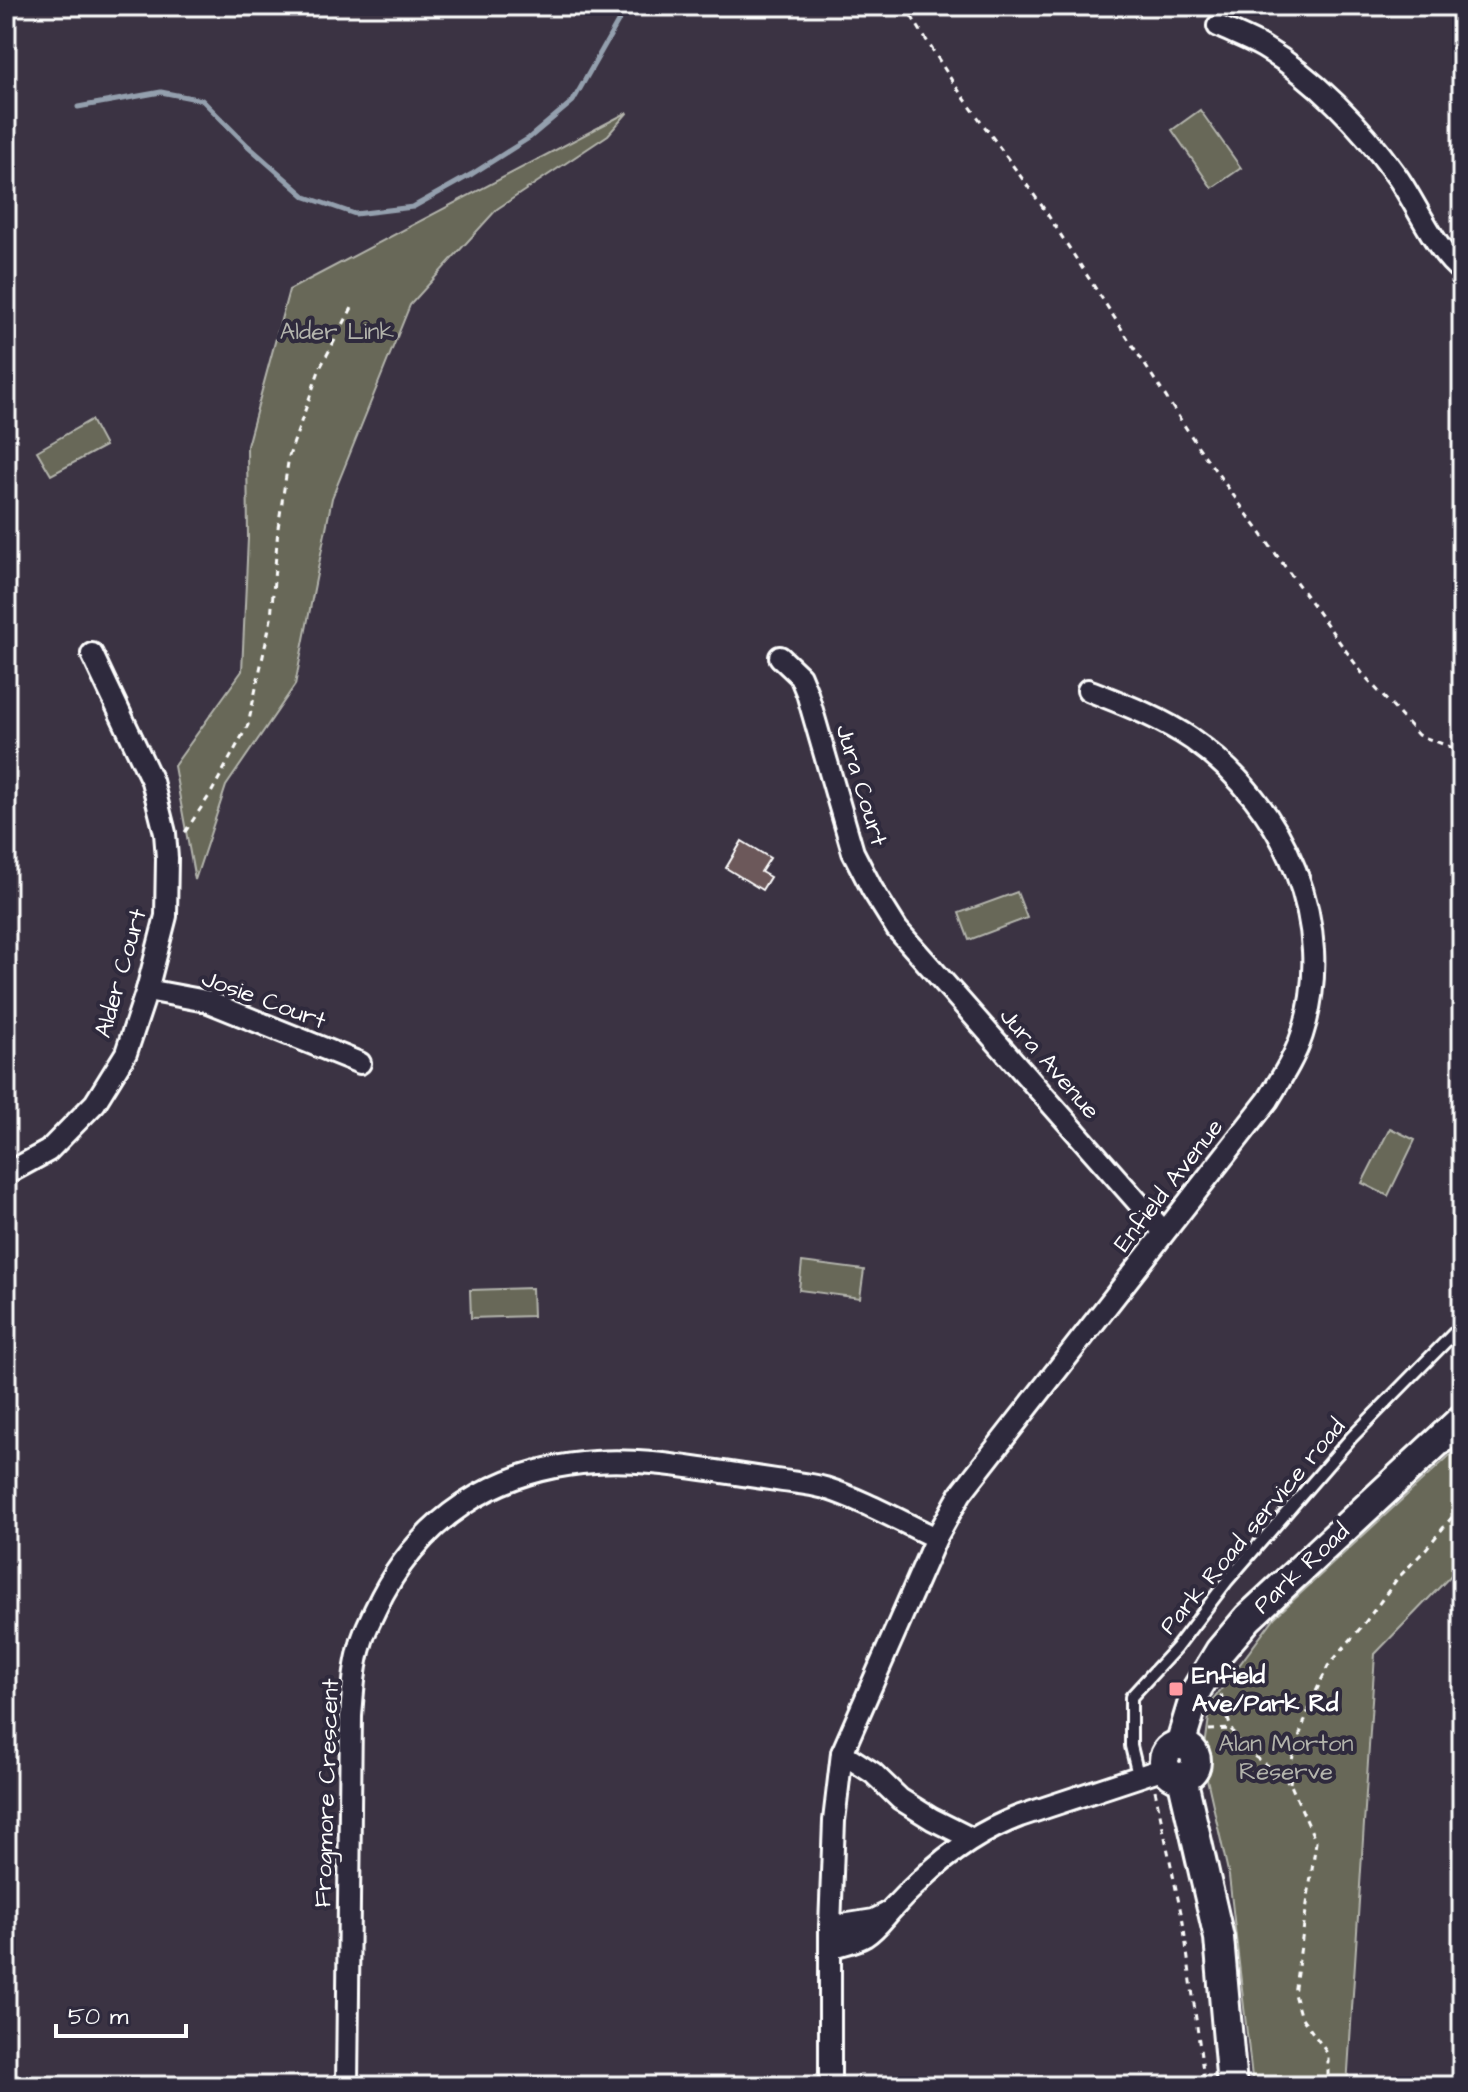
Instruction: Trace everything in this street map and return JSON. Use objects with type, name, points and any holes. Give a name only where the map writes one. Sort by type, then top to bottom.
[{"type":"street","points":[[1218,26],[1262,47],[1311,81],[1363,133],[1397,176],[1435,238],[1462,271]]},
{"type":"street","name":"Alder Court","points":[[6,1174],[48,1151],[95,1103],[126,1053],[147,990],[166,916],[165,833],[152,781],[92,654]]},
{"type":"street","name":"Jura Court","points":[[780,657],[800,676],[853,852],[897,929]]},
{"type":"street","name":"Enfield Avenue","points":[[830,2086],[834,1821],[842,1753],[936,1538],[949,1511],[981,1465],[1268,1100],[1302,1037],[1310,1006],[1313,973],[1308,906],[1300,879],[1278,832],[1242,783],[1193,740],[1132,707],[1088,690]]},
{"type":"street","name":"Jura Avenue","points":[[897,929],[1164,1232]]},
{"type":"street","name":"Josie Court","points":[[147,990],[206,1001],[360,1063]]},
{"type":"street","name":"Park Road","points":[[1232,2086],[1219,1938],[1166,1766],[1197,1689],[1220,1651],[1248,1618],[1462,1419]]},
{"type":"street","name":"Frogmore Crescent","points":[[347,2086],[354,1673],[361,1642],[390,1580],[409,1552],[432,1529],[470,1499],[525,1474],[595,1462],[635,1462],[670,1464],[809,1484],[936,1538]]},
{"type":"street","points":[[842,1753],[873,1773],[900,1799],[972,1839]]},
{"type":"street","points":[[830,1937],[889,1912],[947,1857],[1000,1824],[1166,1766]]},
{"type":"lane","name":"Park Road service road","points":[[1166,1766],[1131,1746],[1131,1697],[1176,1648],[1227,1581],[1351,1438],[1462,1325]]},
{"type":"path","points":[[905,6],[954,84],[1042,206],[1197,445],[1362,673],[1418,735],[1462,751]]},
{"type":"path","points":[[167,858],[211,793],[248,725],[271,619],[278,528],[289,456],[320,368],[354,304]]},
{"type":"path","points":[[1290,1783],[1293,1754],[1328,1666],[1397,1579],[1462,1505]]},
{"type":"path","points":[[1221,1692],[1231,1729],[1242,1747],[1290,1783],[1316,1842],[1294,1994],[1300,2015],[1328,2054],[1328,2086]]},
{"type":"green space","points":[[1200,110],[1241,168],[1212,188],[1172,130]]},
{"type":"green space","name":"Alder Link","points":[[628,112],[608,135],[497,209],[410,305],[332,498],[295,685],[226,786],[195,880],[174,766],[242,671],[248,538],[247,446],[289,290]]},
{"type":"green space","points":[[91,420],[105,446],[51,475],[37,451]]},
{"type":"green space","points":[[1017,892],[1027,918],[969,940],[959,913]]},
{"type":"green space","points":[[1390,1128],[1415,1140],[1388,1196],[1362,1183]]},
{"type":"green space","points":[[802,1262],[864,1270],[860,1298],[799,1290]]},
{"type":"green space","points":[[532,1288],[533,1316],[471,1318],[470,1290]]},
{"type":"green space","name":"Alan Morton Reserve","points":[[1462,1444],[1462,1564],[1375,1654],[1347,2086],[1253,2086],[1229,1876],[1203,1761],[1211,1703],[1275,1617]]},
{"type":"building","points":[[742,841],[770,858],[761,872],[770,877],[762,890],[726,868]]},
{"type":"waterway","points":[[78,107],[161,92],[202,100],[306,197],[355,214],[413,207],[529,138],[573,101],[627,6]]},
{"type":"place","name":"Enfield Ave/Park Rd","points":[[1176,1689]]}]
